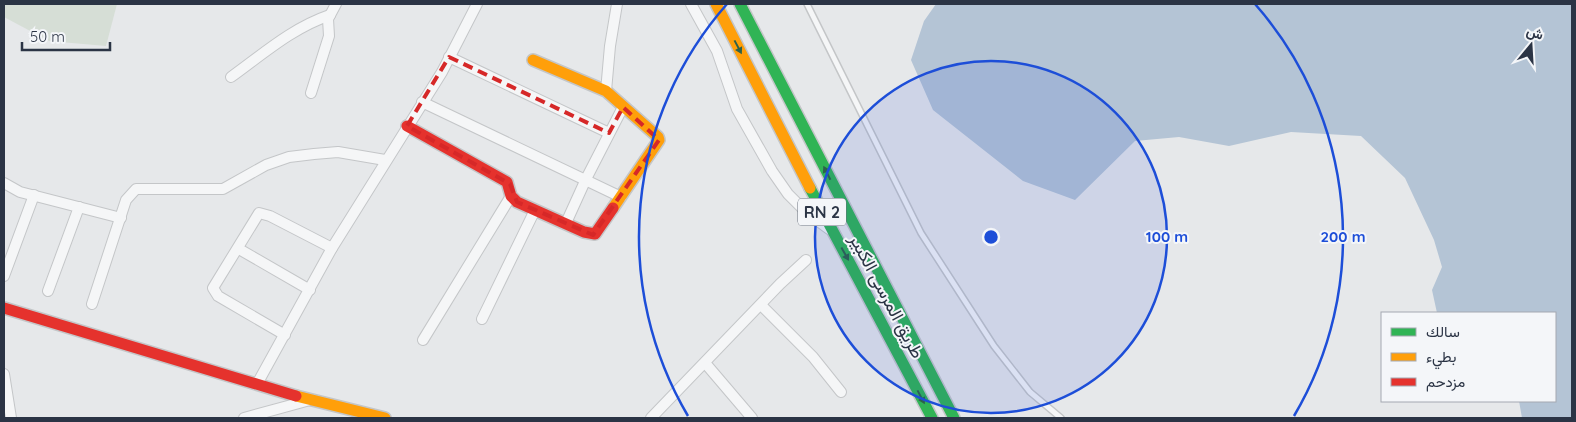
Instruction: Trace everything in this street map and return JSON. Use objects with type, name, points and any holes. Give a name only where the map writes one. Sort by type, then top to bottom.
[{"type":"main road","name":"طريق المرسى الكبير","points":[[716,4],[833,232],[932,418]]},
{"type":"main road","name":"طريق المرسى الكبير","points":[[740,4],[954,418]]},
{"type":"main road","points":[[406,126],[507,182],[511,196],[517,202],[584,232],[595,234],[649,158],[659,140],[606,91],[533,60]]},
{"type":"main road","points":[[4,308],[310,400],[384,418]]},
{"type":"street","points":[[311,93],[329,36],[330,15],[336,4]]},
{"type":"street","points":[[257,384],[332,248],[449,57],[477,4]]},
{"type":"street","points":[[606,91],[610,46],[618,4]]},
{"type":"street","points":[[691,4],[717,51],[737,109],[772,171],[788,194],[807,213],[833,232]]},
{"type":"street","points":[[231,77],[308,22],[330,15]]},
{"type":"street","points":[[449,57],[609,133]]},
{"type":"street","points":[[422,102],[621,196]]},
{"type":"street","points":[[566,223],[623,107]]},
{"type":"street","points":[[92,304],[126,200],[136,189],[223,190],[266,165],[289,157],[314,154],[338,152],[385,160]]},
{"type":"street","points":[[4,183],[20,192],[121,218]]},
{"type":"street","points":[[4,276],[34,195]]},
{"type":"street","points":[[423,340],[511,196]]},
{"type":"street","points":[[48,291],[79,207]]},
{"type":"street","points":[[482,319],[535,210]]},
{"type":"street","points":[[285,335],[214,292],[213,288],[239,249],[259,213],[270,216],[332,248]]},
{"type":"street","points":[[239,249],[310,290]]},
{"type":"street","points":[[651,418],[806,260]]},
{"type":"street","points":[[761,305],[813,357],[841,392]]},
{"type":"street","points":[[706,364],[752,418]]},
{"type":"street","points":[[4,374],[11,418]]},
{"type":"street","points":[[244,418],[310,400]]},
{"type":"lane","points":[[807,4],[921,233],[994,346],[1030,392],[1061,418]]},
{"type":"highlighted area","points":[[449,57],[609,133],[623,107],[659,140],[593,235],[517,202],[510,184],[407,126]]},
{"type":"shaded area","points":[[4,4],[117,4],[106,46],[49,41],[4,17]]},
{"type":"water","points":[[936,4],[1572,4],[1572,418],[1522,418],[1519,402],[1556,402],[1556,312],[1437,312],[1432,290],[1442,267],[1434,240],[1405,178],[1361,136],[1291,132],[1229,146],[1179,137],[1135,141],[1075,200],[1023,181],[933,110],[911,60],[924,21]]},
{"type":"traffic: fast","points":[[740,4],[954,418]]},
{"type":"traffic: fast","points":[[810,188],[932,418]]},
{"type":"traffic: slow","points":[[716,4],[810,188]]},
{"type":"traffic: slow","points":[[533,60],[606,91],[658,137],[659,140],[613,208]]},
{"type":"traffic: slow","points":[[296,396],[385,418]]},
{"type":"traffic: jam","points":[[407,126],[507,182],[511,196],[517,202],[584,232],[595,234],[613,208]]},
{"type":"traffic: jam","points":[[4,308],[296,396]]}]
